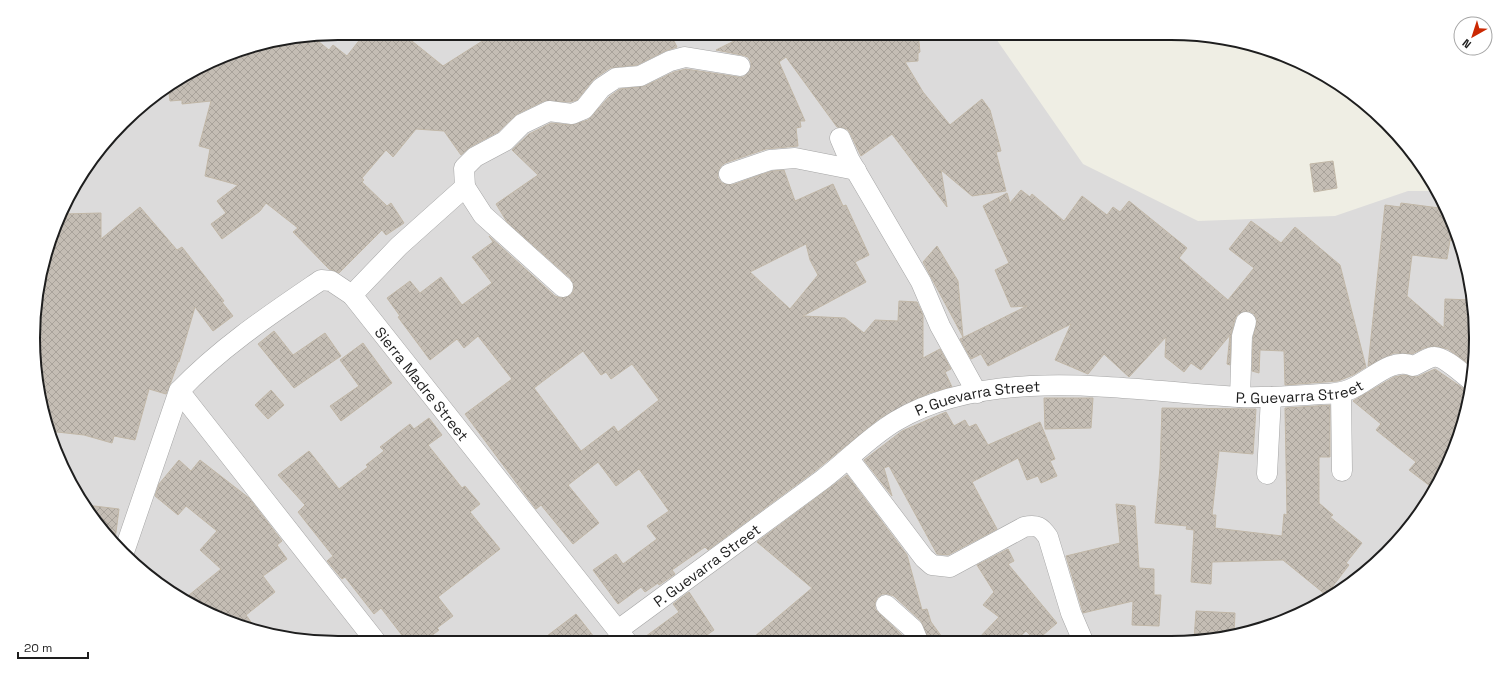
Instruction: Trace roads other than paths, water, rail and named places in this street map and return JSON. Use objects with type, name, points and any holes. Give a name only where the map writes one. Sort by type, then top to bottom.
[{"type":"street","points":[[563,287],[483,215],[465,187],[464,168],[475,157],[505,141],[522,124],[549,111],[572,114],[584,109],[601,88],[616,78],[640,76],[670,61],[685,57],[740,66]]},
{"type":"street","points":[[840,138],[856,170],[921,282],[940,326],[977,392]]},
{"type":"street","points":[[729,174],[770,160],[795,158],[856,170]]},
{"type":"street","points":[[352,295],[399,246],[465,187]]},
{"type":"street","name":"Sierra Madre Street","points":[[179,392],[192,377],[245,332],[321,280],[331,281],[352,295],[622,636]]},
{"type":"street","points":[[1240,397],[1242,336],[1246,322]]},
{"type":"street","name":"P. Guevarra Street","points":[[622,636],[849,459],[867,441],[896,421],[948,398],[977,392],[1012,388],[1088,386],[1240,397],[1271,397],[1341,393],[1360,385],[1390,367],[1402,363],[1413,366],[1433,357],[1440,358],[1466,377]]},
{"type":"street","points":[[126,547],[179,392]]},
{"type":"street","points":[[179,392],[371,636]]},
{"type":"street","points":[[1341,393],[1342,471]]},
{"type":"street","points":[[1267,474],[1271,397]]},
{"type":"street","points":[[849,459],[924,558],[932,565],[950,567],[1024,527],[1034,524],[1042,528],[1048,537],[1071,612],[1081,636]]},
{"type":"street","points":[[886,605],[913,629],[916,636]]}]
